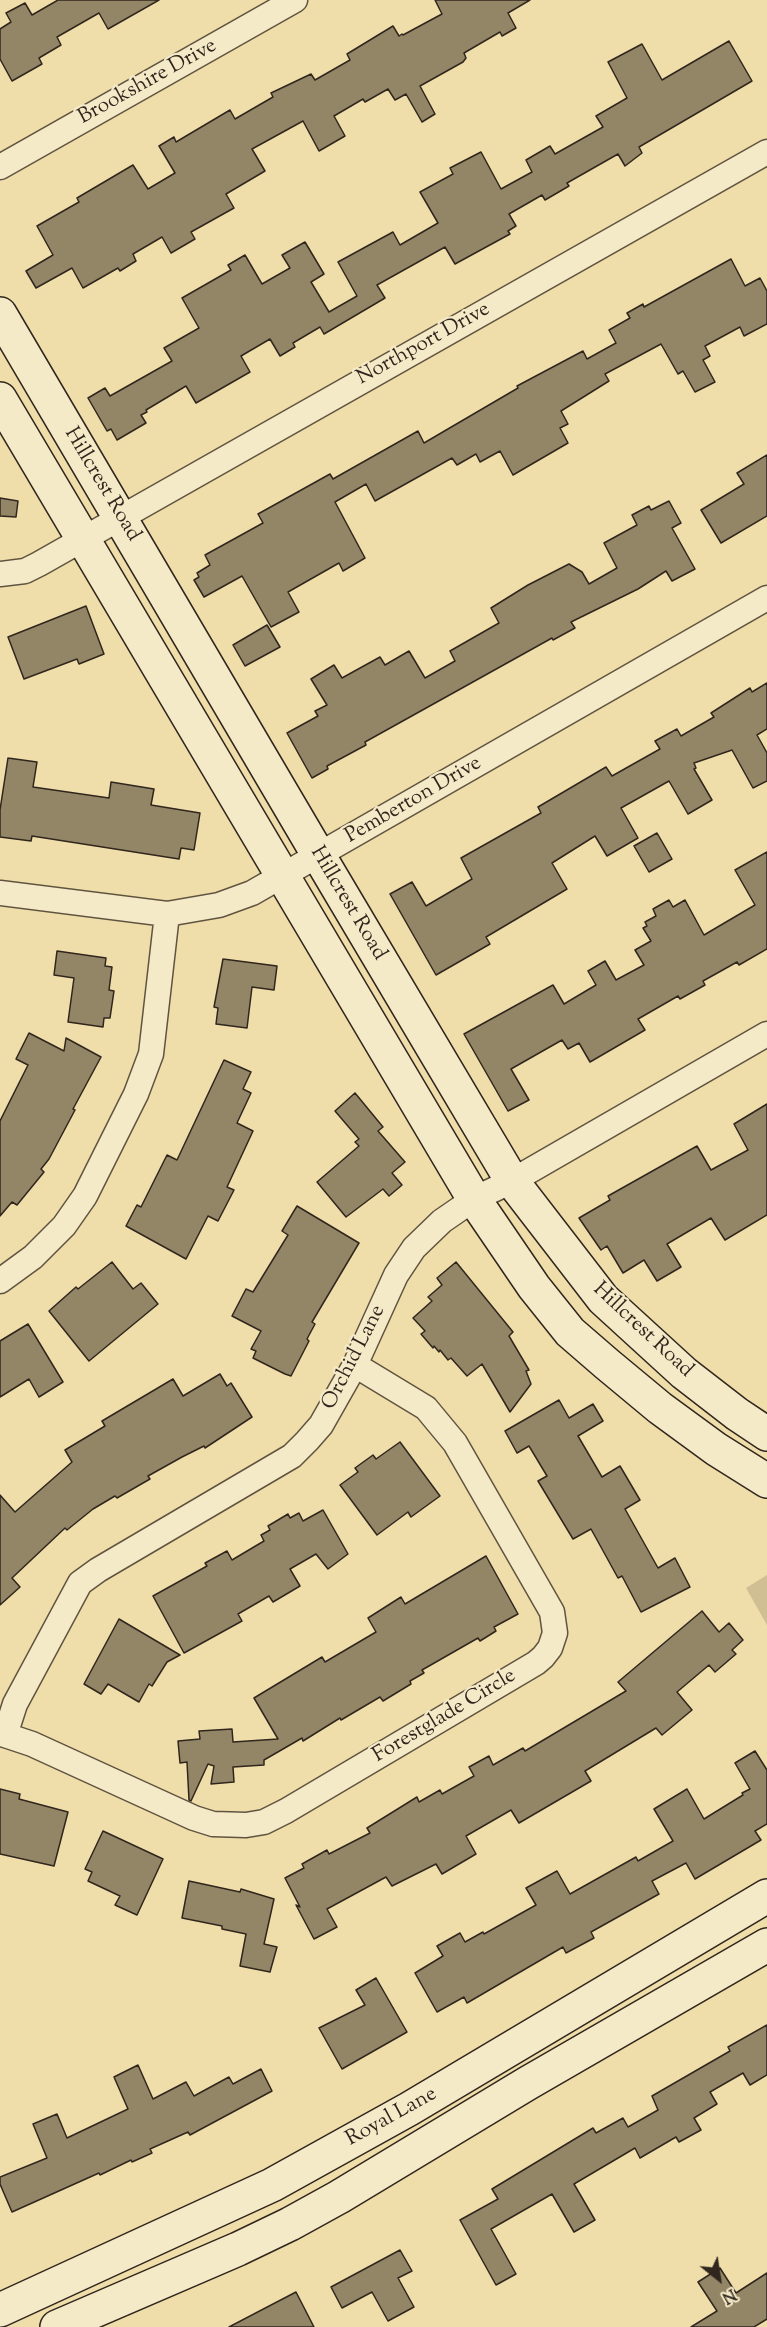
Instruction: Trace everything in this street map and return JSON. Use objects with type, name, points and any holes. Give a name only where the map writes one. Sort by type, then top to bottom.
[{"type":"main road","name":"Hillcrest Road","points":[[0,314],[512,1181],[603,1299],[684,1373],[767,1434]]},
{"type":"main road","name":"Hillcrest Road","points":[[0,399],[474,1199],[534,1287],[570,1332],[660,1408],[716,1449],[767,1481]]},
{"type":"main road","name":"Royal Lane","points":[[0,2310],[272,2185],[410,2109],[767,1896]]},
{"type":"main road","name":"Royal Lane","points":[[57,2327],[238,2249],[290,2224],[767,1945]]},
{"type":"main road","points":[[508,2050],[528,2084]]},
{"type":"street","name":"Brookshire Drive","points":[[0,167],[295,0]]},
{"type":"street","name":"Northport Drive","points":[[82,539],[767,152]]},
{"type":"street","points":[[0,574],[25,570],[82,539]]},
{"type":"street","name":"Pemberton Drive","points":[[0,893],[167,914],[219,905],[252,893],[767,598]]},
{"type":"street","points":[[0,1281],[33,1257],[64,1226],[85,1196],[131,1104],[152,1053],[167,914]]},
{"type":"street","name":"Orchid Lane","points":[[2,1735],[15,1704],[80,1583],[98,1570],[292,1456],[321,1425],[355,1365],[396,1275],[414,1248],[442,1221],[474,1199],[512,1181],[767,1034]]},
{"type":"street","name":"Forestglade Circle","points":[[2,1735],[32,1744],[194,1818],[213,1824],[246,1825],[264,1822],[286,1811],[543,1657],[550,1648],[555,1633],[552,1612],[455,1443],[426,1408],[355,1365]]},
{"type":"shaded area","points":[[767,1575],[767,1625],[746,1588]]},
{"type":"building","points":[[58,0],[159,0],[108,29],[99,13],[57,37],[61,45],[39,58],[42,64],[12,81],[0,59],[0,29],[11,22],[6,13],[25,3],[32,15]]},
{"type":"building","points":[[435,0],[530,0],[508,13],[516,28],[502,36],[500,32],[464,53],[466,58],[463,62],[420,86],[435,114],[422,122],[406,94],[395,100],[388,89],[365,102],[363,99],[334,116],[345,136],[319,151],[303,121],[252,149],[265,171],[226,194],[234,208],[191,232],[195,239],[171,253],[162,237],[133,254],[136,261],[120,271],[118,268],[83,288],[72,268],[36,288],[26,271],[53,255],[37,226],[79,202],[77,198],[133,165],[148,189],[175,173],[159,146],[174,137],[176,142],[230,110],[235,119],[273,97],[271,93],[311,74],[315,80],[350,60],[347,54],[393,26],[399,36],[403,35],[442,14]]},
{"type":"building","points":[[729,41],[752,81],[639,147],[642,153],[625,166],[618,154],[567,183],[569,186],[545,200],[542,195],[509,214],[516,226],[508,231],[510,234],[455,264],[445,247],[377,285],[385,298],[324,334],[320,327],[293,343],[295,347],[280,356],[270,339],[241,356],[250,372],[196,403],[186,386],[146,410],[147,412],[141,415],[146,423],[117,440],[111,429],[107,431],[88,398],[105,388],[110,396],[172,361],[164,348],[199,328],[182,298],[231,270],[228,265],[245,255],[262,284],[290,268],[282,255],[305,242],[324,274],[311,282],[329,312],[357,296],[338,262],[393,232],[400,245],[438,223],[420,192],[453,174],[450,168],[481,152],[501,189],[532,172],[526,160],[550,146],[555,154],[603,127],[596,116],[627,98],[608,62],[642,44],[662,80]]},
{"type":"building","points":[[731,259],[745,286],[760,278],[767,291],[767,324],[744,336],[740,327],[705,346],[710,356],[703,360],[715,382],[695,392],[683,371],[678,374],[661,344],[605,374],[609,381],[561,411],[568,424],[560,428],[568,443],[513,475],[500,451],[480,462],[476,454],[457,465],[452,458],[375,501],[366,484],[335,502],[365,558],[343,571],[339,563],[288,592],[299,612],[271,627],[242,576],[204,597],[194,580],[199,577],[197,573],[210,565],[205,555],[263,523],[258,514],[330,474],[333,479],[418,431],[424,443],[518,388],[517,386],[583,351],[587,359],[616,343],[609,330],[630,318],[627,313],[643,304],[644,307]]},
{"type":"building","points":[[767,455],[767,516],[721,543],[701,510],[744,484],[737,473]]},
{"type":"building","points":[[0,498],[18,501],[16,517],[0,516]]},
{"type":"building","points":[[669,501],[681,523],[672,528],[695,569],[672,581],[666,571],[638,589],[571,622],[575,628],[553,640],[552,638],[365,742],[366,745],[327,766],[328,769],[312,778],[287,733],[318,716],[315,711],[327,705],[311,679],[334,665],[342,678],[380,657],[385,665],[409,651],[425,678],[455,661],[450,651],[499,623],[491,608],[528,585],[569,564],[582,572],[589,584],[617,568],[604,543],[637,525],[632,515],[649,506],[651,510]]},
{"type":"building","points":[[86,606],[104,654],[79,664],[77,659],[24,679],[8,637]]},
{"type":"building","points":[[267,625],[280,647],[245,666],[233,645]]},
{"type":"building","points":[[767,683],[767,729],[757,735],[767,753],[767,781],[753,788],[732,750],[694,763],[696,768],[694,769],[712,800],[688,814],[669,781],[621,808],[638,838],[607,856],[595,836],[552,863],[567,889],[486,937],[490,944],[436,975],[390,894],[412,882],[426,906],[472,879],[461,858],[541,813],[538,807],[606,767],[612,776],[660,749],[655,741],[677,729],[681,736],[714,717],[711,713],[750,688],[752,692]]},
{"type":"building","points":[[8,758],[37,762],[33,787],[109,798],[111,782],[154,789],[151,805],[200,813],[194,850],[181,848],[179,859],[32,836],[31,841],[0,837],[0,810]]},
{"type":"building","points":[[657,833],[672,859],[649,872],[634,846]]},
{"type":"building","points":[[767,852],[767,949],[739,965],[737,962],[703,981],[705,985],[680,999],[678,996],[638,1019],[645,1030],[590,1062],[579,1043],[568,1049],[562,1040],[511,1069],[529,1100],[508,1111],[464,1034],[553,985],[564,1004],[596,985],[588,971],[605,961],[616,980],[644,965],[635,950],[651,941],[643,928],[647,926],[645,922],[656,916],[653,909],[669,900],[673,907],[685,900],[704,935],[755,905],[735,870]]},
{"type":"building","points":[[57,951],[106,958],[105,966],[112,967],[109,990],[114,991],[110,1018],[104,1018],[103,1027],[68,1022],[74,978],[54,975]]},
{"type":"building","points":[[223,959],[277,966],[274,990],[252,987],[247,1028],[216,1024],[218,1008],[214,1007]]},
{"type":"building","points":[[29,1033],[64,1051],[66,1038],[101,1057],[49,1159],[41,1169],[44,1172],[17,1205],[12,1202],[0,1216],[0,1121],[28,1065],[16,1059]]},
{"type":"building","points":[[224,1060],[251,1072],[243,1089],[251,1093],[237,1123],[253,1131],[227,1187],[234,1190],[218,1221],[208,1216],[186,1259],[126,1226],[137,1205],[141,1207],[167,1155],[177,1160]]},
{"type":"building","points":[[355,1093],[383,1127],[378,1131],[405,1162],[392,1173],[402,1185],[389,1196],[383,1189],[346,1217],[317,1182],[359,1146],[355,1142],[359,1139],[335,1111]]},
{"type":"building","points":[[767,1104],[767,1215],[725,1240],[711,1218],[667,1244],[681,1267],[657,1281],[644,1260],[623,1273],[607,1246],[601,1250],[579,1218],[610,1200],[608,1196],[697,1146],[711,1170],[748,1150],[734,1124]]},
{"type":"building","points":[[297,1206],[359,1243],[312,1322],[315,1324],[307,1339],[309,1341],[291,1376],[253,1358],[256,1351],[251,1349],[261,1331],[232,1316],[246,1289],[253,1292],[288,1235],[282,1231]]},
{"type":"building","points":[[112,1262],[133,1289],[141,1283],[158,1304],[89,1361],[49,1311],[76,1287],[78,1289]]},
{"type":"building","points":[[456,1262],[513,1332],[509,1336],[529,1370],[526,1371],[531,1384],[510,1412],[482,1364],[467,1376],[451,1358],[448,1360],[440,1350],[439,1352],[434,1346],[433,1348],[421,1334],[425,1331],[413,1318],[432,1301],[428,1297],[442,1285],[437,1278]]},
{"type":"building","points":[[28,1324],[63,1382],[39,1397],[29,1379],[0,1397],[0,1341]]},
{"type":"building","points":[[220,1374],[227,1386],[231,1383],[252,1417],[205,1448],[204,1446],[182,1457],[148,1476],[150,1479],[93,1509],[67,1530],[65,1528],[12,1578],[20,1587],[0,1605],[0,1495],[15,1512],[72,1462],[65,1450],[105,1426],[102,1421],[173,1379],[183,1396]]},
{"type":"building","points":[[559,1400],[569,1418],[593,1404],[603,1421],[578,1436],[602,1477],[620,1466],[640,1500],[625,1509],[658,1568],[675,1558],[690,1587],[641,1612],[622,1576],[618,1578],[591,1529],[573,1539],[538,1481],[547,1476],[529,1446],[517,1453],[505,1431]]},
{"type":"building","points":[[400,1442],[440,1496],[411,1517],[408,1512],[377,1535],[340,1485],[358,1472],[355,1468],[373,1455],[376,1459]]},
{"type":"building","points":[[323,1510],[348,1554],[328,1569],[316,1554],[290,1569],[300,1586],[273,1602],[269,1596],[238,1614],[242,1621],[184,1653],[153,1596],[207,1566],[205,1563],[227,1551],[232,1560],[264,1541],[261,1535],[270,1530],[268,1526],[288,1514],[290,1518],[299,1513],[303,1521]]},
{"type":"building","points":[[486,1556],[518,1614],[494,1627],[496,1631],[480,1641],[478,1638],[422,1670],[424,1673],[410,1681],[411,1684],[383,1701],[380,1697],[303,1741],[302,1738],[264,1760],[264,1765],[233,1767],[234,1782],[211,1784],[214,1766],[208,1764],[191,1801],[189,1800],[187,1762],[180,1763],[178,1741],[200,1739],[199,1731],[232,1729],[233,1742],[278,1739],[254,1698],[322,1657],[325,1662],[376,1632],[368,1618],[401,1597],[405,1604]]},
{"type":"building","points":[[702,1611],[719,1632],[729,1623],[743,1640],[732,1650],[736,1654],[715,1672],[709,1665],[677,1692],[692,1710],[662,1735],[656,1728],[585,1771],[591,1781],[519,1823],[511,1810],[466,1836],[476,1854],[442,1874],[436,1864],[392,1886],[386,1877],[327,1909],[337,1927],[314,1939],[285,1878],[304,1868],[302,1864],[327,1850],[329,1854],[370,1833],[367,1828],[417,1797],[419,1802],[440,1790],[442,1794],[474,1776],[469,1767],[489,1756],[493,1765],[523,1748],[525,1751],[626,1691],[618,1682]]},
{"type":"building","points":[[119,1619],[180,1655],[167,1662],[152,1686],[149,1684],[139,1702],[108,1684],[101,1694],[84,1684]]},
{"type":"building","points":[[755,1751],[767,1770],[767,1824],[755,1831],[761,1840],[695,1879],[686,1863],[652,1881],[659,1894],[591,1932],[594,1938],[566,1953],[563,1947],[467,2003],[464,1997],[437,2012],[415,1973],[443,1956],[437,1946],[460,1933],[465,1942],[536,1905],[526,1888],[557,1871],[570,1894],[636,1857],[638,1861],[673,1841],[654,1809],[687,1789],[704,1819],[750,1789],[735,1763]]},
{"type":"building","points":[[0,1789],[20,1794],[19,1799],[68,1812],[54,1866],[0,1854]]},
{"type":"building","points":[[103,1831],[163,1859],[137,1915],[115,1905],[120,1896],[88,1881],[92,1872],[85,1869]]},
{"type":"building","points":[[189,1881],[240,1892],[241,1889],[274,1899],[264,1944],[277,1947],[270,1972],[240,1966],[246,1934],[222,1929],[222,1926],[182,1918]]},
{"type":"building","points":[[376,1978],[407,2032],[342,2069],[319,2028],[365,2005],[356,1990]]},
{"type":"building","points":[[767,2025],[767,2075],[750,2085],[743,2073],[710,2092],[717,2104],[694,2118],[701,2130],[679,2142],[676,2137],[640,2158],[635,2148],[574,2184],[595,2220],[574,2232],[552,2194],[491,2229],[516,2274],[496,2285],[460,2220],[498,2199],[492,2189],[593,2128],[596,2133],[623,2118],[628,2127],[658,2110],[652,2096],[730,2051],[728,2047]]},
{"type":"building","points":[[138,2065],[153,2099],[186,2082],[194,2096],[229,2077],[233,2084],[261,2069],[272,2091],[190,2135],[188,2132],[150,2149],[152,2153],[100,2175],[99,2173],[12,2212],[0,2184],[0,2177],[47,2158],[33,2124],[57,2114],[67,2138],[128,2109],[114,2077]]},
{"type":"building","points":[[400,2250],[412,2271],[398,2278],[414,2307],[388,2321],[372,2292],[342,2308],[331,2287]]},
{"type":"building","points":[[720,2268],[736,2293],[767,2273],[767,2319],[754,2327],[691,2327],[717,2311],[698,2282]]},
{"type":"building","points":[[296,2292],[314,2327],[229,2327]]}]
